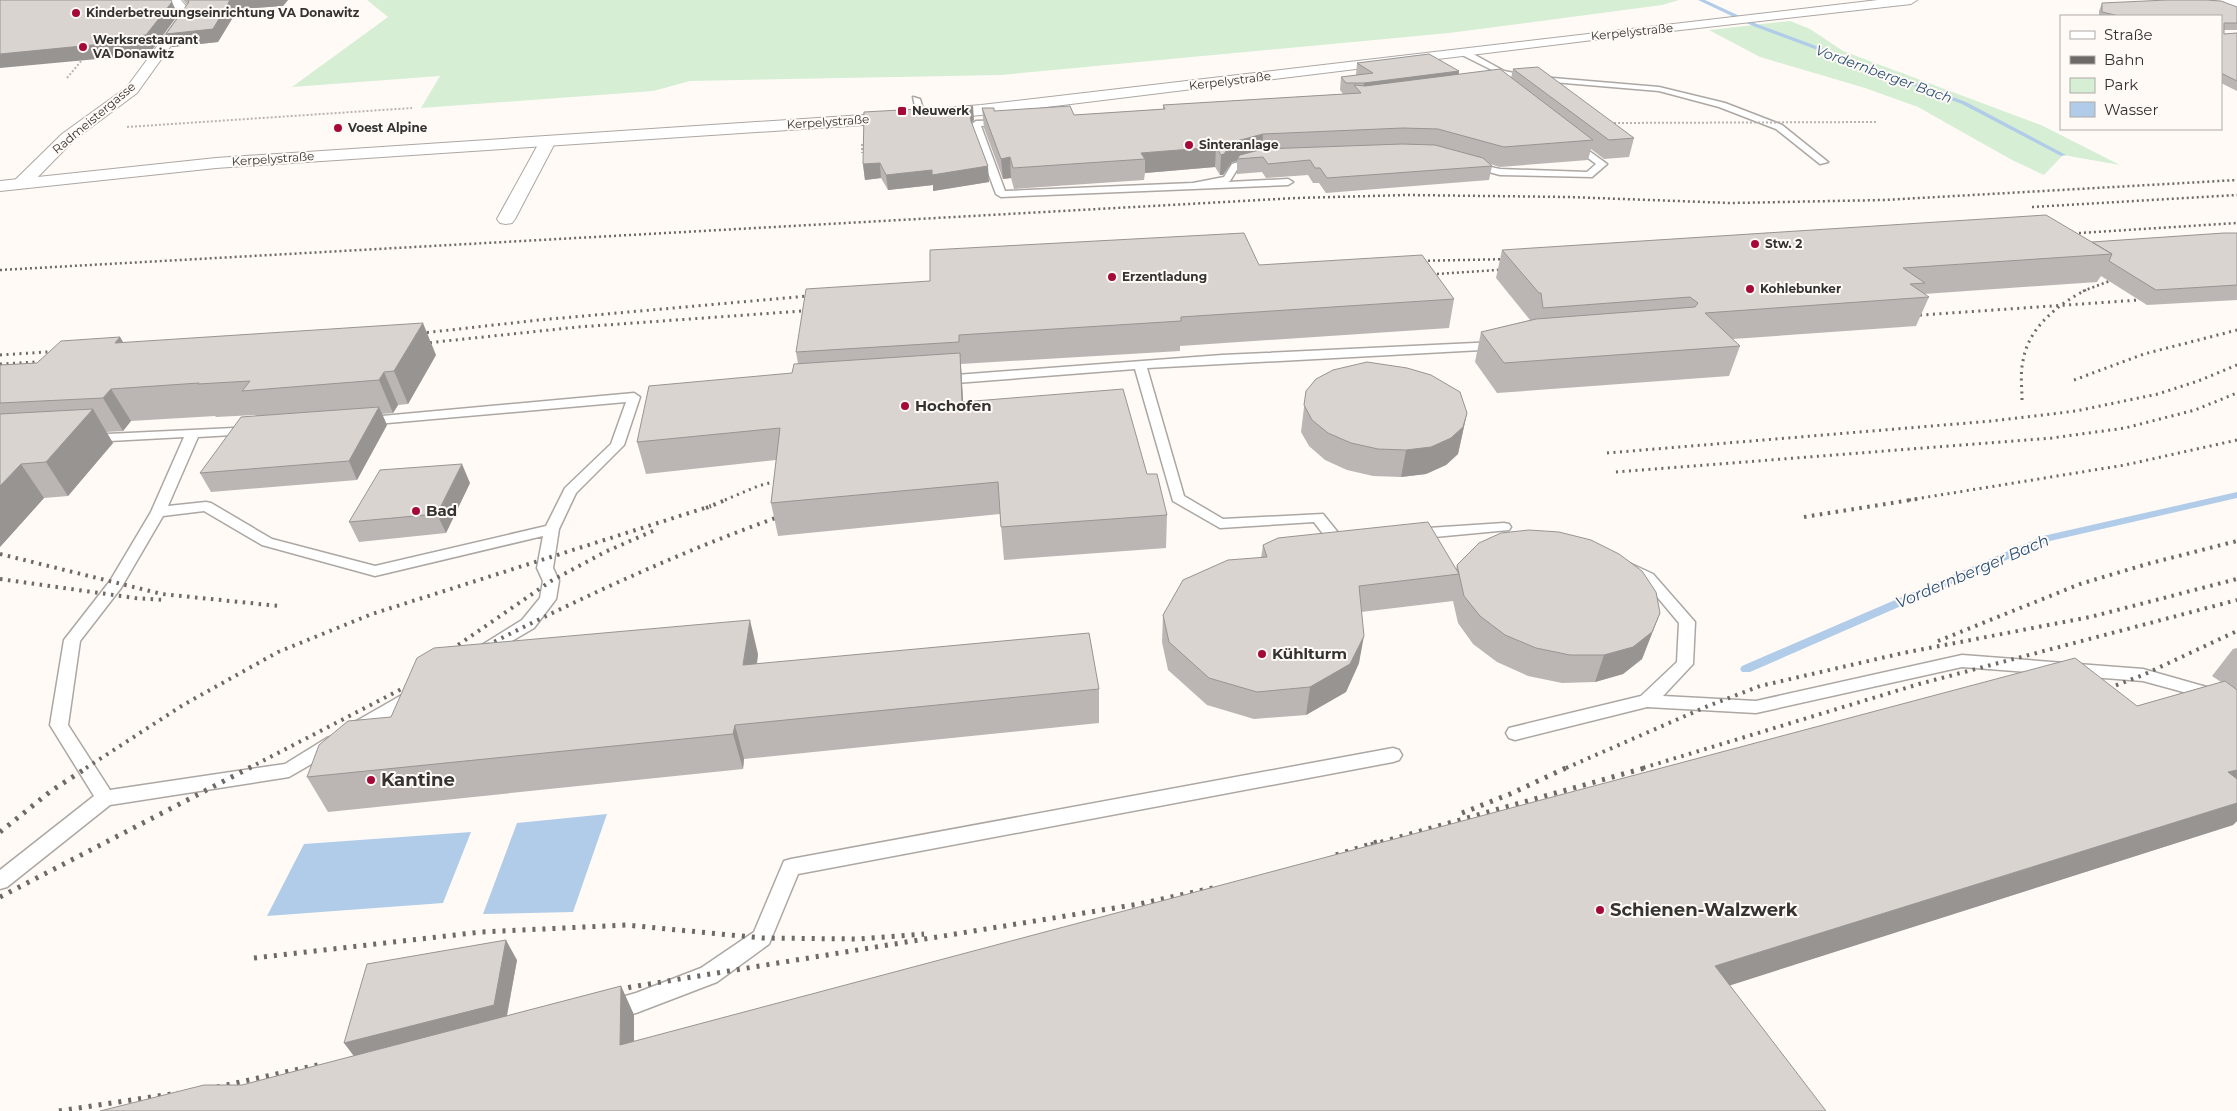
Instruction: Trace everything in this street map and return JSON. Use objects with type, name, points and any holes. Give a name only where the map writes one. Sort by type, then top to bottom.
[{"type":"main road","name":"Radmeistergasse","points":[[21,184],[68,137],[132,90],[187,15],[175,0]]},
{"type":"main road","name":"Kerpelystraße","points":[[0,186],[216,163],[920,116],[1911,0]]},
{"type":"main road","points":[[2188,0],[2237,4]]},
{"type":"main road","points":[[506,219],[548,140]]},
{"type":"lane","points":[[1463,52],[1502,73],[1529,78],[1660,89],[1722,105],[1778,128],[1823,162]]},
{"type":"lane","points":[[1483,76],[1502,73]]},
{"type":"lane","points":[[1501,86],[1502,73]]},
{"type":"lane","points":[[916,99],[920,116]]},
{"type":"lane","points":[[1013,123],[976,124],[978,135],[1001,194],[1288,182]]},
{"type":"lane","points":[[1466,164],[1500,172],[1589,175],[1602,164],[1563,134]]},
{"type":"lane","points":[[1196,185],[1227,179],[1235,166],[1262,158]]},
{"type":"lane","points":[[935,380],[1508,345]]},
{"type":"lane","points":[[1140,366],[1178,498],[1220,524],[1318,517],[1336,540],[1366,537]]},
{"type":"lane","points":[[345,423],[639,397],[617,445],[570,491],[552,529],[545,568],[551,581],[548,599],[528,624],[472,658]]},
{"type":"lane","points":[[79,439],[268,429]]},
{"type":"lane","points":[[105,798],[59,725],[72,640],[116,584],[158,512],[193,433]]},
{"type":"lane","points":[[158,512],[206,506],[266,542],[375,572],[552,529]]},
{"type":"lane","points":[[1396,535],[1504,527]]},
{"type":"lane","points":[[1609,558],[1648,577],[1687,622],[1685,664],[1647,701]]},
{"type":"lane","points":[[1514,733],[1647,701],[1756,707],[1962,661],[2143,675],[2204,692],[2237,715]]},
{"type":"lane","points":[[0,881],[105,798],[289,770],[424,688]]},
{"type":"lane","points":[[588,1015],[636,1003],[709,975],[762,938],[791,867],[1393,756]]},
{"type":"path","points":[[67,78],[82,60]]},
{"type":"path","points":[[101,112],[108,112],[99,120],[99,123],[137,127],[412,108]]},
{"type":"path","points":[[1604,123],[1876,122]]},
{"type":"green space","points":[[367,0],[1679,0],[1662,5],[1449,33],[1001,75],[690,81],[653,91],[421,108],[440,76],[292,87],[388,17]]},
{"type":"green space","points":[[1790,21],[1810,29],[1843,51],[2041,125],[2120,165],[2063,155],[2044,175],[2012,160],[1918,107],[1865,88],[1760,57],[1709,30]]},
{"type":"water","points":[[607,814],[573,912],[483,914],[517,823]]},
{"type":"water","points":[[471,832],[443,903],[267,916],[304,844]]},
{"type":"building","points":[[0,0],[171,0],[172,2],[146,35],[127,37],[123,42],[0,54]]},
{"type":"building","points":[[188,0],[230,0],[213,29],[166,34],[189,2]]},
{"type":"building","points":[[2206,0],[2221,1],[2237,7],[2237,23],[2224,23],[2224,34],[2237,33],[2237,81],[2222,74],[2222,15],[2115,15],[2102,12],[2102,3]]},
{"type":"building","points":[[1429,54],[1459,71],[1364,83],[1346,83],[1341,77],[1373,73],[1357,63]]},
{"type":"building","points":[[1538,67],[1634,138],[1609,140],[1513,69]]},
{"type":"building","points":[[1500,69],[1593,140],[1504,147],[1438,129],[1403,128],[1263,134],[1233,142],[1224,154],[1221,155],[1216,147],[1141,153],[1145,159],[1013,168],[1010,157],[1001,159],[982,108],[994,108],[994,111],[1070,106],[1074,115],[1165,109],[1163,105],[1361,93],[1354,85],[1365,86]]},
{"type":"building","points":[[973,106],[969,110],[971,121],[988,166],[932,175],[932,170],[886,175],[880,163],[863,164],[864,112]]},
{"type":"building","points":[[1402,144],[1435,145],[1483,158],[1492,166],[1327,178],[1320,168],[1315,168],[1310,160],[1268,164],[1263,157],[1237,159],[1240,155],[1263,149]]},
{"type":"building","points":[[2046,215],[2112,254],[1903,268],[1925,283],[1910,284],[1929,297],[1705,313],[1740,346],[1504,363],[1481,332],[1536,319],[1695,307],[1698,303],[1690,297],[1543,308],[1541,293],[1502,250]]},
{"type":"building","points":[[1244,233],[1259,265],[1422,255],[1454,299],[1181,317],[1181,321],[959,335],[959,342],[796,352],[806,289],[930,281],[930,250]]},
{"type":"building","points":[[2237,233],[2237,285],[2156,290],[2109,261],[2112,254],[2092,242]]},
{"type":"building","points":[[423,323],[394,371],[384,372],[379,380],[242,391],[250,381],[199,383],[111,389],[103,398],[0,403],[0,365],[37,363],[61,341],[120,337],[115,343]]},
{"type":"building","points":[[960,353],[962,402],[1123,389],[1147,474],[1157,474],[1167,515],[1001,527],[998,482],[771,503],[780,428],[637,442],[649,386],[792,373],[794,364]]},
{"type":"building","points":[[1367,362],[1407,368],[1431,375],[1460,392],[1467,413],[1463,427],[1451,438],[1431,447],[1406,450],[1378,449],[1351,443],[1328,433],[1312,420],[1304,405],[1306,391],[1316,379],[1333,370]]},
{"type":"building","points":[[379,407],[349,461],[200,473],[241,417]]},
{"type":"building","points":[[93,409],[46,462],[21,464],[0,486],[0,414]]},
{"type":"building","points":[[462,464],[437,514],[349,522],[380,470]]},
{"type":"building","points":[[1428,522],[1459,574],[1359,586],[1364,636],[1350,664],[1310,687],[1257,692],[1209,678],[1169,642],[1163,615],[1183,580],[1228,560],[1267,557],[1263,545],[1278,538]]},
{"type":"building","points":[[1529,530],[1559,532],[1591,540],[1619,554],[1642,571],[1656,592],[1660,613],[1652,632],[1633,647],[1604,655],[1570,655],[1536,648],[1505,635],[1480,616],[1464,596],[1457,565],[1479,543],[1501,533]]},
{"type":"building","points":[[750,620],[743,665],[1089,633],[1099,689],[735,725],[733,734],[307,777],[319,745],[348,721],[391,717],[417,658],[434,648]]},
{"type":"building","name":"Schienen-Walzwerk","points":[[2075,658],[2137,706],[2225,681],[2237,690],[2237,770],[2228,772],[2237,779],[2237,803],[1715,966],[1826,1111],[100,1111],[204,1085],[242,1085],[621,986],[620,1045]]},
{"type":"building","points":[[506,940],[494,1005],[344,1043],[367,964]]},
{"type":"waterway","name":"Vordernberger Bach","points":[[1701,0],[1755,25],[1964,103],[2063,155]]},
{"type":"waterway","name":"Vordernberger Bach","points":[[1746,669],[2047,538],[2237,495]]},
{"type":"railway","points":[[0,270],[1296,198],[1407,195],[1569,197],[1731,203],[1884,200],[2237,180]]},
{"type":"railway","points":[[2032,207],[2237,195]]},
{"type":"railway","points":[[2064,234],[2237,223]]},
{"type":"railway","points":[[1413,261],[1513,259]]},
{"type":"railway","points":[[1422,275],[1512,269]]},
{"type":"railway","points":[[2083,291],[2123,276]]},
{"type":"railway","points":[[2061,305],[2086,290]]},
{"type":"railway","points":[[414,334],[539,320],[819,295]]},
{"type":"railway","points":[[2061,305],[2139,300]]},
{"type":"railway","points":[[1907,316],[2061,305]]},
{"type":"railway","points":[[2022,400],[2021,376],[2026,349],[2038,328],[2061,305]]},
{"type":"railway","points":[[417,344],[578,327],[816,310]]},
{"type":"railway","points":[[2074,380],[2144,354],[2237,330]]},
{"type":"railway","points":[[0,355],[62,351]]},
{"type":"railway","points":[[0,364],[52,361]]},
{"type":"railway","points":[[1607,453],[1992,421],[2076,411],[2158,394],[2198,381],[2237,365]]},
{"type":"railway","points":[[1616,472],[2052,438],[2125,428],[2195,410],[2237,393]]},
{"type":"railway","points":[[1909,500],[2125,465],[2237,440]]},
{"type":"railway","points":[[725,500],[758,486],[784,479]]},
{"type":"railway","points":[[710,506],[728,499]]},
{"type":"railway","points":[[1804,517],[1917,499]]},
{"type":"railway","points":[[86,768],[183,705],[278,652],[372,614],[710,506]]},
{"type":"railway","points":[[706,508],[710,506]]},
{"type":"railway","points":[[480,649],[628,578],[704,545],[781,516]]},
{"type":"railway","points":[[445,654],[551,581],[605,552],[655,530]]},
{"type":"railway","points":[[1938,641],[2080,584],[2147,564],[2237,541]]},
{"type":"railway","points":[[0,554],[162,594],[279,606]]},
{"type":"railway","points":[[0,579],[135,598],[164,600]]},
{"type":"railway","points":[[1566,768],[1708,706],[1760,686],[1903,653],[2090,617],[2237,579]]},
{"type":"railway","points":[[1643,768],[1919,684],[2237,600]]},
{"type":"railway","points":[[2101,691],[2143,675],[2237,631]]},
{"type":"railway","points":[[249,768],[415,682]]},
{"type":"railway","points":[[0,832],[51,791],[88,767]]},
{"type":"railway","points":[[0,897],[251,767]]},
{"type":"railway","points":[[1462,813],[1510,794],[1568,767]]},
{"type":"railway","points":[[1371,845],[1648,767]]},
{"type":"railway","points":[[1336,855],[1377,842]]},
{"type":"railway","points":[[609,993],[631,987],[1139,904],[1217,887]]},
{"type":"railway","points":[[254,958],[481,932],[626,925],[762,938],[857,939],[924,934]]},
{"type":"railway","points":[[217,1087],[322,1064]]},
{"type":"railway","points":[[59,1111],[178,1093]]},
{"type":"place","name":"Kinderbetreuungseinrichtung VA Donawitz","points":[[76,13]]},
{"type":"place","name":"Werksrestaurant VA Donawitz","points":[[83,47]]},
{"type":"place","name":"Neuwerk","points":[[902,111]]},
{"type":"place","name":"Voest Alpine","points":[[338,128]]},
{"type":"place","name":"Sinteranlage","points":[[1189,145]]},
{"type":"place","name":"Stw. 2","points":[[1755,244]]},
{"type":"place","name":"Erzentladung","points":[[1112,277]]},
{"type":"place","name":"Kohlebunker","points":[[1750,289]]},
{"type":"place","name":"Hochofen","points":[[905,406]]},
{"type":"place","name":"Bad","points":[[416,511]]},
{"type":"place","name":"Kühlturm","points":[[1262,654]]},
{"type":"place","name":"Kantine","points":[[371,780]]},
{"type":"place","name":"Schienen-Walzwerk","points":[[1600,910]]}]
